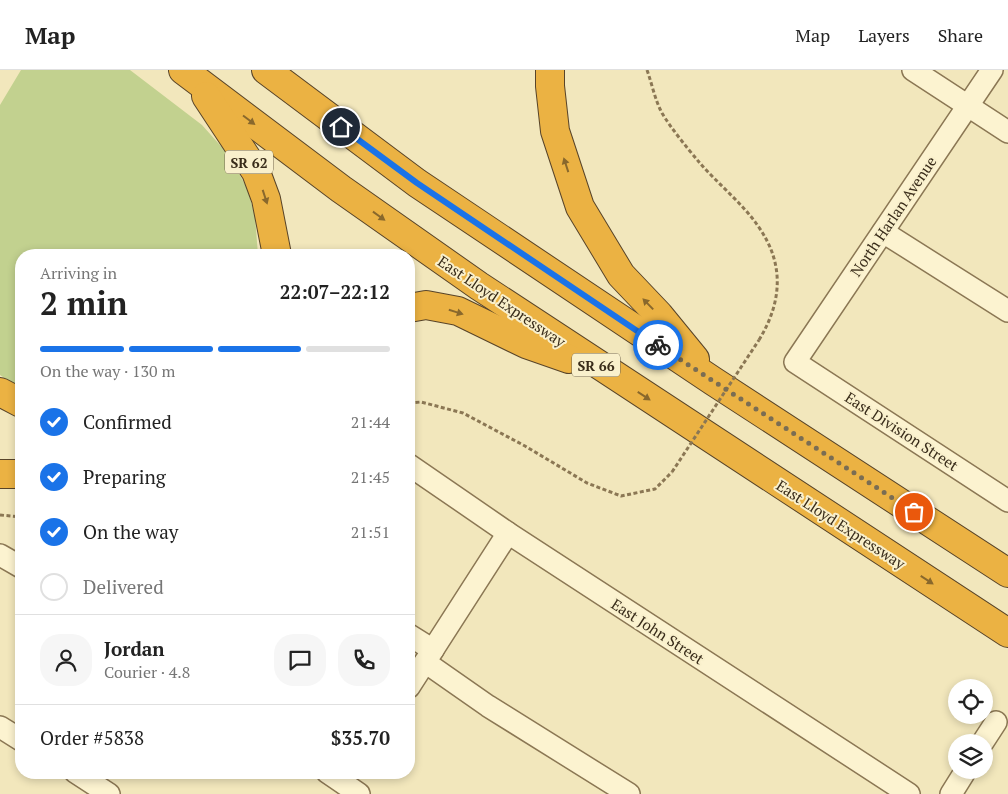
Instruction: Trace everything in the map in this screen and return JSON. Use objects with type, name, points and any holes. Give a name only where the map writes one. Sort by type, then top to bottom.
[{"type":"highway","points":[[266,70],[417,183],[713,381],[1008,573]]},
{"type":"highway","points":[[550,70],[555,131],[580,206],[621,275],[659,315],[713,381]]},
{"type":"highway","name":"SR 62","points":[[189,75],[256,172],[266,199],[276,249]]},
{"type":"highway","name":"East Lloyd Expressway","points":[[189,75],[386,221],[479,286],[1008,633]]},
{"type":"highway","points":[[415,307],[426,305],[458,311],[526,344],[614,376]]},
{"type":"highway","points":[[0,392],[15,400]]},
{"type":"highway","points":[[0,474],[15,474]]},
{"type":"street","points":[[913,70],[1008,132]]},
{"type":"street","name":"North Harlan Avenue","points":[[795,362],[992,70]]},
{"type":"street","points":[[883,232],[1008,311]]},
{"type":"street","name":"East Division Street","points":[[795,362],[1008,501]]},
{"type":"street","name":"East John Street","points":[[415,469],[508,533],[909,794]]},
{"type":"street","points":[[415,678],[508,533]]},
{"type":"street","points":[[0,555],[15,564]]},
{"type":"street","points":[[415,641],[429,656],[488,706],[629,794]]},
{"type":"street","points":[[988,734],[996,722]]},
{"type":"street","points":[[0,727],[15,736]]},
{"type":"street","points":[[86,779],[109,794]]},
{"type":"street","points":[[338,779],[349,786]]},
{"type":"street","points":[[951,794],[960,779]]},
{"type":"path","points":[[415,402],[421,402],[464,413],[587,483],[621,496],[655,489],[672,472],[767,327],[777,294],[778,270],[758,226],[699,162],[662,113],[647,70]]},
{"type":"path","points":[[0,514],[15,516]]},
{"type":"green space","points":[[21,70],[130,70],[202,125],[228,154],[247,188],[255,216],[258,249],[15,249],[15,385],[0,375],[0,105]]},
{"type":"way so far","points":[[658,345],[914,512]]},
{"type":"route","points":[[341,127],[417,183],[658,345]]}]
